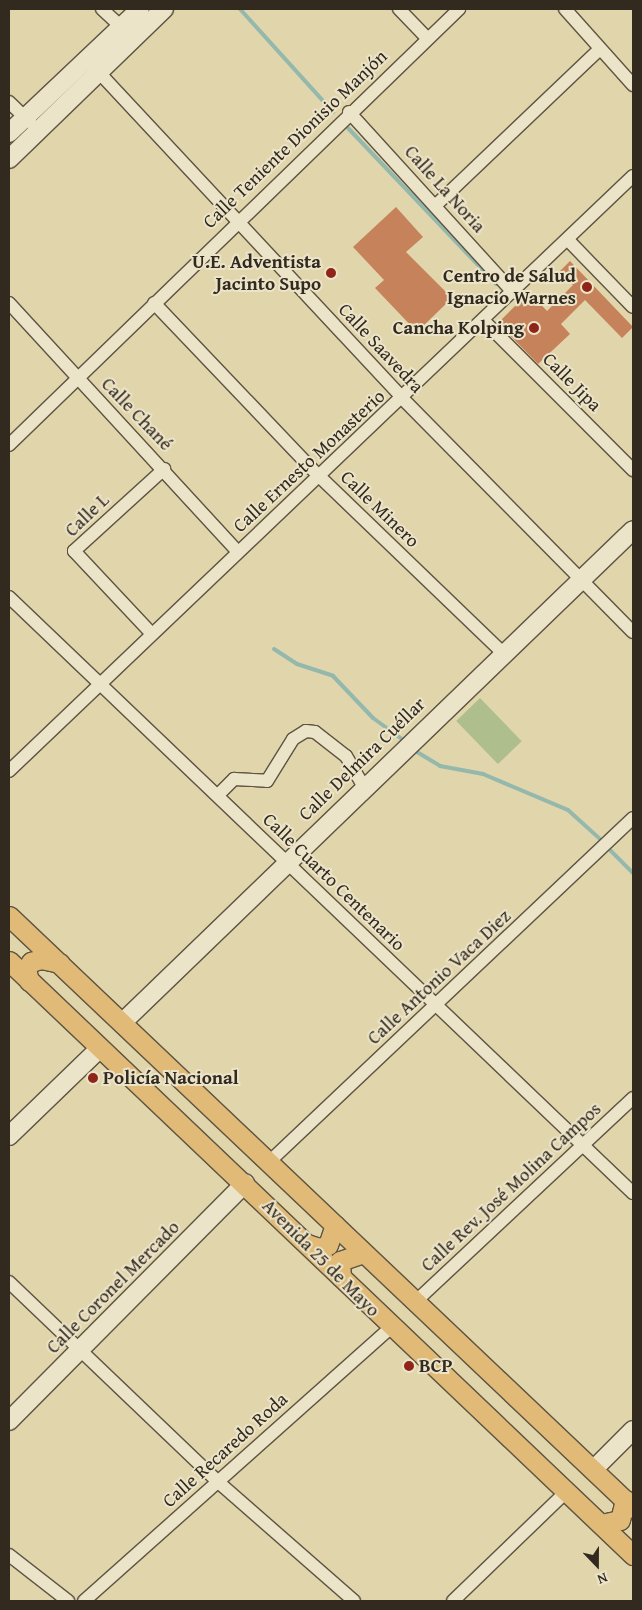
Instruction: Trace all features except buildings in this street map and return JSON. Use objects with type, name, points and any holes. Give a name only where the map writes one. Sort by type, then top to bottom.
[{"type":"main road","points":[[9,159],[38,130],[93,66],[120,26],[140,9]]},
{"type":"main road","points":[[9,134],[25,118],[164,9]]},
{"type":"main road","name":"Calle Delmira Cuéllar","points":[[124,1021],[502,652],[584,580],[633,530]]},
{"type":"main road","name":"Avenida 25 de Mayo","points":[[10,924],[60,963],[124,1021],[414,1303],[594,1469],[629,1504]]},
{"type":"main road","name":"Avenida 25 de Mayo","points":[[9,961],[245,1183],[391,1326],[601,1524],[632,1550]]},
{"type":"main road","points":[[29,981],[26,970],[31,962],[60,963]]},
{"type":"main road","points":[[9,1136],[100,1048]]},
{"type":"main road","name":"Calle Coronel Mercado","points":[[9,1421],[81,1351],[245,1183]]},
{"type":"main road","points":[[307,1244],[319,1248],[328,1245],[335,1226]]},
{"type":"main road","points":[[341,1277],[340,1261],[364,1253]]},
{"type":"main road","points":[[594,1469],[633,1430]]},
{"type":"main road","points":[[601,1524],[620,1520],[629,1504]]},
{"type":"street","points":[[102,9],[120,26]]},
{"type":"street","points":[[399,9],[427,38]]},
{"type":"street","name":"Calle Teniente Dionisio Manjón","points":[[9,445],[349,112],[459,9]]},
{"type":"street","points":[[566,9],[633,85]]},
{"type":"street","points":[[436,206],[600,49]]},
{"type":"street","name":"Calle Saavedra","points":[[93,66],[236,222],[403,399],[584,580],[633,632]]},
{"type":"street","points":[[9,102],[38,130]]},
{"type":"street","name":"Calle La Noria","points":[[349,112],[513,292]]},
{"type":"street","name":"Calle Ernesto Monasterio","points":[[9,771],[100,682],[403,399],[633,176]]},
{"type":"street","points":[[568,240],[633,307]]},
{"type":"street","name":"Calle Chané","points":[[9,302],[76,378],[164,469],[238,552]]},
{"type":"street","name":"Calle Minero","points":[[154,303],[319,476],[502,652]]},
{"type":"street","name":"Calle Jipa","points":[[484,321],[633,470]]},
{"type":"street","name":"Calle L","points":[[152,634],[74,551],[164,469]]},
{"type":"street","name":"Calle Cuarto Centenario","points":[[9,597],[218,795],[436,1008],[633,1194]]},
{"type":"street","points":[[218,795],[234,779],[267,781],[293,739],[306,731],[315,732],[346,756],[364,787]]},
{"type":"street","name":"Calle Antonio Vaca Diez","points":[[269,1162],[436,1008],[633,818]]},
{"type":"street","name":"Calle Rev. José Molina Campos","points":[[414,1303],[633,1098]]},
{"type":"street","points":[[9,1282],[217,1481],[354,1601]]},
{"type":"street","name":"Calle Recaredo Roda","points":[[84,1601],[391,1326]]},
{"type":"street","points":[[454,1601],[567,1491]]},
{"type":"street","points":[[9,1555],[68,1601]]},
{"type":"green space","points":[[480,698],[522,741],[498,764],[456,721]]},
{"type":"waterway","points":[[240,9],[333,112]]},
{"type":"waterway","points":[[348,128],[496,284]]},
{"type":"waterway","points":[[274,649],[297,664],[333,676],[373,718],[403,740]]},
{"type":"waterway","points":[[417,752],[440,766],[483,774],[568,810],[600,839]]},
{"type":"waterway","points":[[609,849],[633,873]]},
{"type":"place","name":"U.E. Adventista Jacinto Supo","points":[[331,273]]},
{"type":"place","name":"Centro de Salud Ignacio Warnes","points":[[587,287]]},
{"type":"place","name":"Cancha Kolping","points":[[534,328]]},
{"type":"place","name":"Policía Nacional","points":[[93,1078]]},
{"type":"place","name":"BCP","points":[[409,1366]]}]
